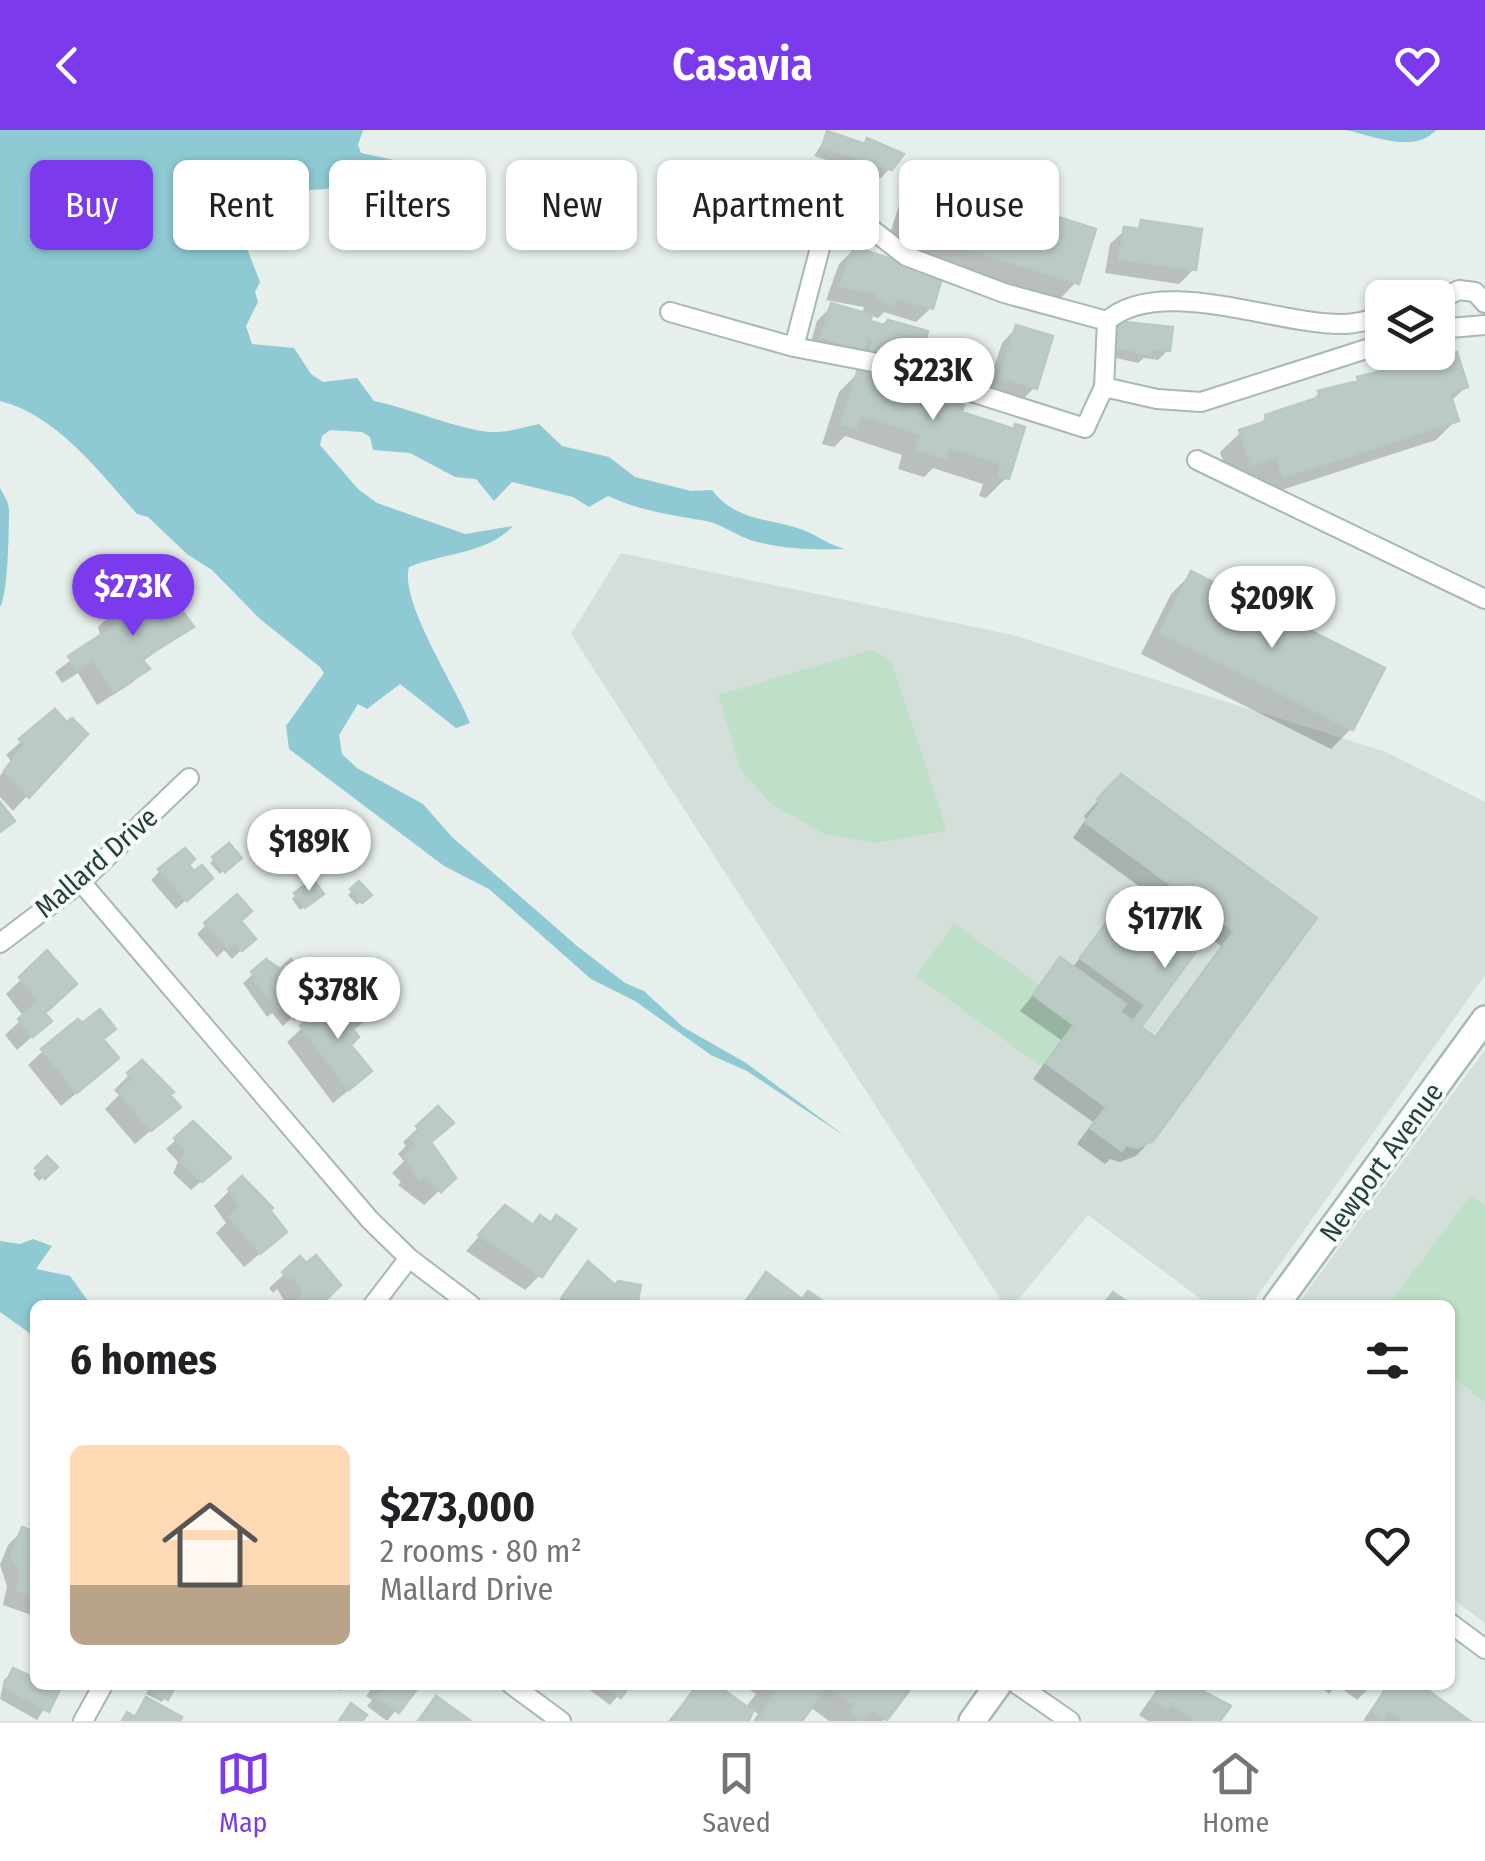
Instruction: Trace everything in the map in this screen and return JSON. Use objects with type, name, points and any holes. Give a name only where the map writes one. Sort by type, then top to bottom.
[{"type":"street","points":[[879,236],[906,256],[1004,293],[1108,321]]},
{"type":"street","points":[[794,348],[820,250]]},
{"type":"street","points":[[1455,292],[1475,292],[1485,303]]},
{"type":"street","points":[[670,312],[794,348],[883,364],[1085,428],[1104,387],[1108,321],[1118,312],[1141,305],[1183,303],[1344,324],[1365,320]]},
{"type":"street","points":[[1455,328],[1485,325]]},
{"type":"street","points":[[1104,387],[1201,402],[1365,349]]},
{"type":"street","points":[[1197,460],[1485,600]]},
{"type":"street","name":"Mallard Drive","points":[[0,942],[81,882],[188,778]]},
{"type":"street","points":[[81,882],[224,1053],[408,1258],[464,1300]]},
{"type":"street","name":"Newport Avenue","points":[[1280,1300],[1485,1019]]},
{"type":"street","points":[[377,1300],[408,1258]]},
{"type":"street","points":[[1455,1628],[1485,1650]]},
{"type":"street","points":[[83,1721],[100,1690]]},
{"type":"street","points":[[519,1690],[561,1721]]},
{"type":"street","points":[[972,1721],[994,1690]]},
{"type":"street","points":[[1025,1690],[1070,1721]]},
{"type":"shaded area","points":[[621,553],[1013,635],[1386,752],[1485,802],[1485,975],[1255,1300],[1202,1300],[1088,1215],[1018,1300],[1001,1300],[571,634]]},
{"type":"shaded area","points":[[1485,1050],[1485,1623],[1455,1601],[1455,1300],[1301,1300]]},
{"type":"green space","points":[[871,650],[891,660],[947,831],[875,843],[825,834],[774,806],[741,771],[718,695]]},
{"type":"green space","points":[[954,923],[1040,985],[1033,995],[1074,1025],[1043,1068],[916,976]]},
{"type":"green space","points":[[1471,1195],[1485,1205],[1485,1402],[1455,1379],[1455,1300],[1392,1300]]},
{"type":"water","points":[[0,130],[363,130],[358,145],[361,153],[394,160],[329,160],[327,189],[309,190],[309,160],[173,160],[173,250],[248,250],[260,282],[255,292],[258,302],[246,326],[252,344],[294,348],[311,374],[323,382],[357,378],[374,401],[449,423],[497,432],[539,424],[562,446],[609,457],[635,477],[691,491],[712,490],[733,509],[795,527],[845,549],[761,543],[712,522],[644,509],[608,496],[589,507],[573,497],[512,482],[494,501],[476,479],[455,477],[410,453],[373,450],[370,437],[362,432],[330,430],[322,436],[320,445],[358,489],[377,503],[465,534],[513,526],[490,543],[409,567],[408,582],[420,622],[470,723],[456,728],[400,684],[367,709],[358,704],[339,735],[342,754],[357,768],[423,804],[452,837],[625,983],[644,991],[683,1027],[746,1063],[846,1137],[747,1071],[711,1055],[635,1001],[591,979],[489,889],[444,866],[289,749],[286,726],[324,673],[320,667],[260,619],[212,570],[187,554],[148,517],[137,514],[58,432],[21,408],[0,401]]},
{"type":"water","points":[[1346,130],[1436,130],[1417,141],[1405,142]]},
{"type":"water","points":[[0,488],[9,510],[6,576],[0,607]]},
{"type":"water","points":[[33,1239],[52,1246],[36,1269],[70,1276],[87,1300],[30,1300],[30,1333],[0,1312],[0,1241],[20,1244]]},
{"type":"building","points":[[827,131],[865,144],[867,138],[904,154],[892,170],[879,166],[879,160],[862,160],[822,147]]},
{"type":"building","points":[[1059,217],[1096,229],[1079,284],[971,250],[1059,250]]},
{"type":"building","points":[[1141,220],[1202,229],[1196,270],[1119,259],[1124,227],[1139,229]]},
{"type":"building","points":[[853,250],[943,275],[933,309],[897,298],[895,305],[875,298],[877,293],[839,286]]},
{"type":"building","points":[[831,303],[872,315],[870,321],[884,325],[888,320],[928,331],[918,366],[870,352],[873,340],[867,338],[864,350],[821,338]]},
{"type":"building","points":[[1114,321],[1173,327],[1170,351],[1151,349],[1150,355],[1112,346]]},
{"type":"building","points":[[1016,325],[1053,336],[1037,389],[1000,377]]},
{"type":"building","points":[[1455,352],[1468,387],[1450,393],[1459,421],[1283,477],[1277,457],[1251,466],[1239,430],[1267,421],[1265,415],[1320,397],[1318,391],[1385,370],[1455,370]]},
{"type":"building","points":[[858,369],[879,375],[876,384],[933,402],[935,396],[964,405],[962,412],[1014,429],[1015,424],[1025,427],[1009,479],[998,476],[1002,464],[950,448],[946,458],[916,449],[921,435],[860,415],[856,429],[841,424]]},
{"type":"building","points":[[1191,571],[1385,668],[1353,730],[1160,633]]},
{"type":"building","points":[[167,590],[194,627],[142,659],[150,669],[113,692],[93,660],[77,670],[68,656],[116,625],[111,610],[132,596],[143,605]]},
{"type":"building","points":[[55,709],[67,722],[72,718],[88,734],[29,798],[4,771],[24,745],[19,739]]},
{"type":"building","points":[[1121,774],[1317,918],[1153,1141],[1137,1148],[1126,1145],[1122,1151],[1090,1128],[1106,1107],[1046,1063],[1074,1025],[1033,995],[1060,957],[1126,1004],[1120,1012],[1133,1021],[1145,1005],[1080,958],[1123,900],[1195,953],[1141,1027],[1156,1038],[1234,931],[1085,822],[1100,803],[1097,799]]},
{"type":"building","points":[[0,802],[15,821],[0,832]]},
{"type":"building","points":[[229,843],[242,858],[225,872],[212,857]]},
{"type":"building","points":[[185,848],[195,859],[189,865],[194,871],[202,865],[213,878],[187,901],[158,869]]},
{"type":"building","points":[[313,879],[324,894],[305,908],[294,893]]},
{"type":"building","points":[[359,881],[372,895],[362,903],[350,889]]},
{"type":"building","points":[[237,894],[252,911],[241,921],[256,939],[242,951],[235,943],[228,949],[204,923]]},
{"type":"building","points":[[47,950],[77,984],[45,1013],[52,1021],[33,1037],[18,1019],[38,1001],[19,977]]},
{"type":"building","points":[[266,959],[280,969],[291,959],[305,976],[293,986],[309,1005],[294,1019],[282,1005],[278,1009],[255,982],[258,979],[251,972]]},
{"type":"building","points":[[344,1000],[362,1022],[353,1029],[359,1037],[351,1045],[372,1071],[349,1090],[300,1026],[322,1008],[327,1014]]},
{"type":"building","points":[[100,1009],[116,1029],[103,1039],[119,1058],[77,1093],[41,1049],[78,1019],[82,1023]]},
{"type":"building","points":[[142,1060],[174,1092],[170,1095],[181,1107],[151,1131],[118,1092],[132,1080],[127,1073]]},
{"type":"building","points":[[438,1106],[454,1123],[431,1142],[456,1178],[441,1192],[423,1176],[419,1180],[405,1156],[417,1145],[411,1138],[420,1130],[416,1126]]},
{"type":"building","points":[[193,1121],[231,1158],[202,1182],[181,1162],[186,1152],[174,1138]]},
{"type":"building","points":[[47,1156],[58,1167],[45,1179],[35,1168]]},
{"type":"building","points":[[242,1176],[273,1208],[270,1210],[287,1232],[260,1254],[229,1217],[240,1207],[228,1189]]},
{"type":"building","points":[[505,1205],[533,1225],[540,1215],[551,1223],[556,1215],[576,1229],[542,1277],[478,1235]]},
{"type":"building","points":[[316,1255],[341,1285],[326,1300],[297,1300],[304,1294],[293,1276],[289,1280],[282,1272],[300,1256],[306,1263]]},
{"type":"building","points":[[588,1261],[615,1285],[618,1281],[641,1285],[638,1300],[562,1297]]},
{"type":"building","points":[[766,1272],[802,1299],[808,1291],[821,1300],[746,1300]]},
{"type":"building","points":[[1113,1292],[1124,1300],[1107,1300]]},
{"type":"building","points":[[22,1527],[30,1530],[30,1595],[17,1590],[20,1570],[11,1556]]},
{"type":"building","points":[[13,1668],[30,1676],[30,1690],[60,1690],[49,1712],[4,1687]]},
{"type":"building","points":[[150,1690],[173,1690],[168,1700]]},
{"type":"building","points":[[380,1690],[416,1690],[399,1713],[375,1696]]},
{"type":"building","points":[[610,1690],[627,1690],[621,1698]]},
{"type":"building","points":[[693,1690],[724,1690],[753,1711],[749,1721],[673,1718]]},
{"type":"building","points":[[772,1690],[824,1691],[802,1721],[757,1721],[776,1693]]},
{"type":"building","points":[[833,1690],[909,1691],[887,1720],[873,1710],[862,1721],[850,1712],[855,1706]]},
{"type":"building","points":[[1158,1690],[1201,1690],[1231,1706],[1220,1721],[1195,1721],[1172,1704],[1167,1710],[1152,1699]]},
{"type":"building","points":[[1385,1690],[1428,1690],[1470,1721],[1403,1721],[1389,1710],[1382,1720],[1372,1712]]},
{"type":"building","points":[[436,1696],[471,1721],[418,1721]]},
{"type":"building","points":[[146,1697],[182,1717],[180,1721],[122,1721],[127,1712],[135,1717]]},
{"type":"building","points":[[351,1703],[367,1715],[362,1721],[339,1721]]}]
